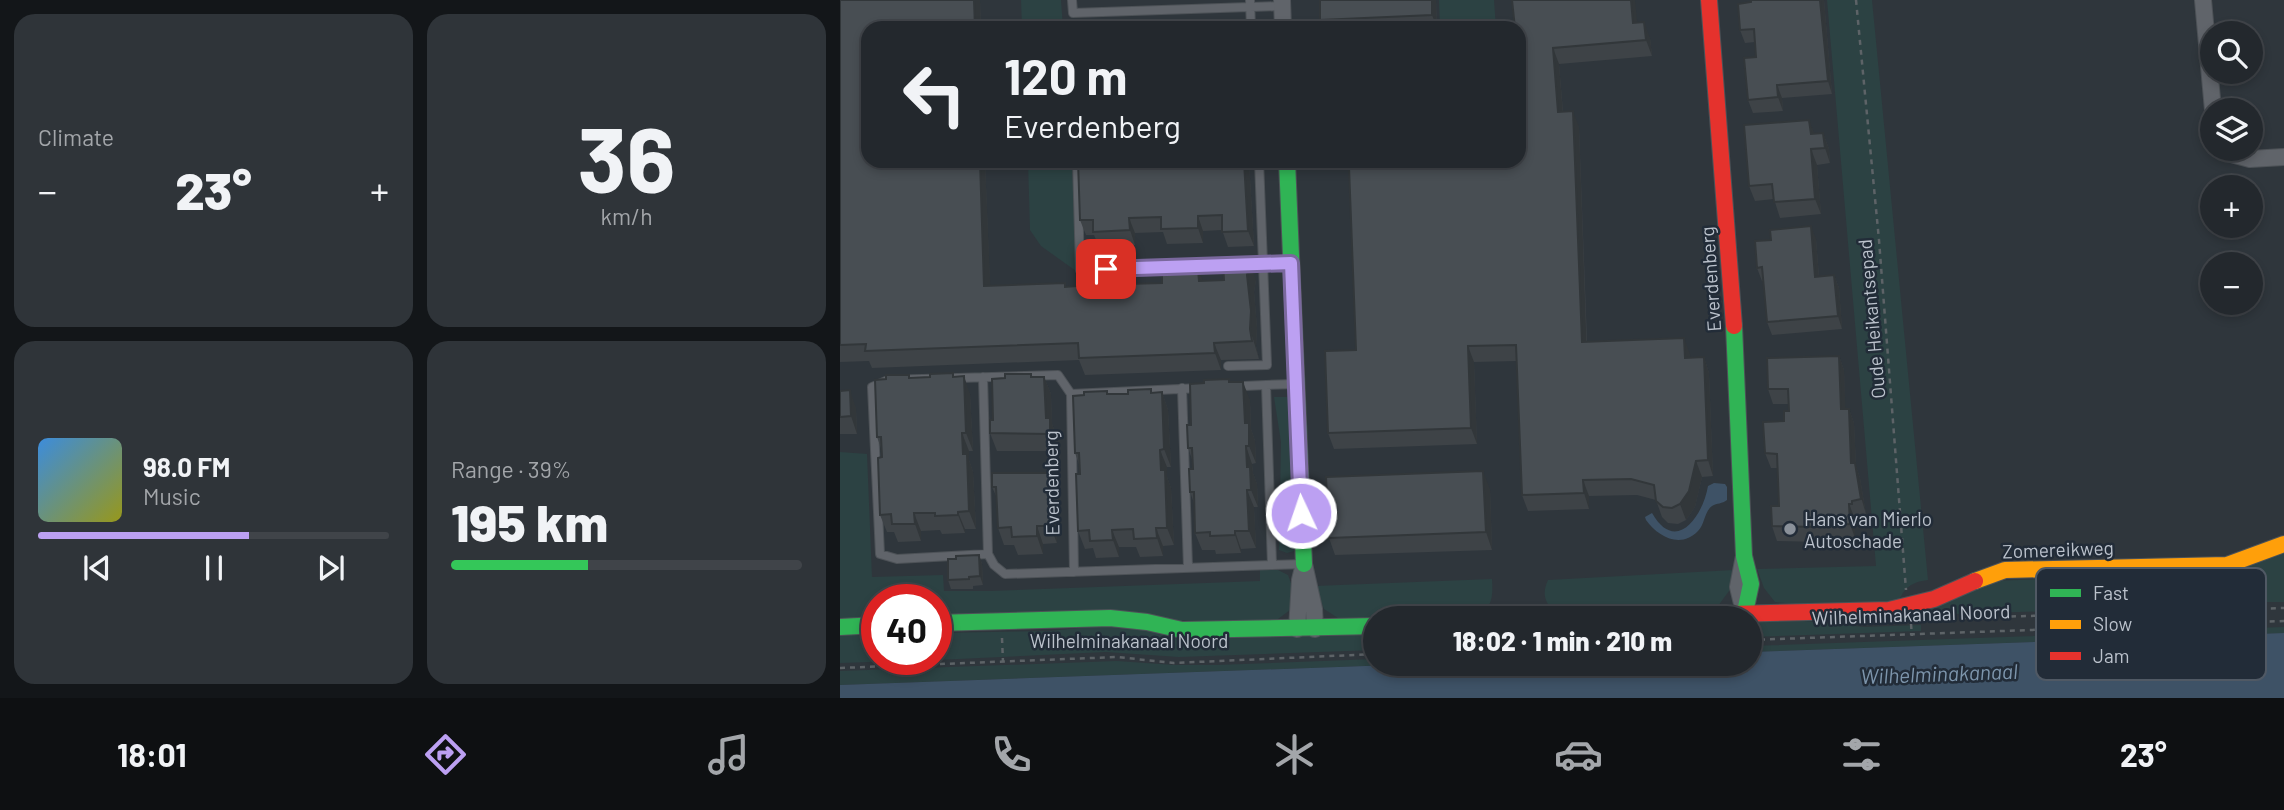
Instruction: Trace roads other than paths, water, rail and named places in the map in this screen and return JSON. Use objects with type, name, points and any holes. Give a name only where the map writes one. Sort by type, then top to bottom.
[{"type":"street","name":"Everdenberg","points":[[1709,0],[1735,320],[1744,556],[1750,570],[1752,590],[1747,606]]},
{"type":"street","points":[[2203,0],[2212,98]]},
{"type":"street","points":[[1282,3],[1283,21]]},
{"type":"street","points":[[2263,158],[2284,157]]},
{"type":"street","points":[[1287,168],[1304,564],[1314,609],[1315,629]]},
{"type":"street","name":"Zomereikweg","points":[[2094,568],[2227,565],[2284,544]]},
{"type":"street","points":[[1297,629],[1300,580],[1304,564]]},
{"type":"street","name":"Zomereikweg","points":[[1794,612],[1889,610],[1909,607],[1951,593],[1988,573],[2036,569]]},
{"type":"street","name":"Wilhelminakanaal Noord","points":[[1762,612],[1794,612]]},
{"type":"street","name":"Wilhelminakanaal Noord","points":[[952,622],[1111,618],[1182,630],[1363,627]]},
{"type":"street","points":[[840,627],[861,626]]},
{"type":"lane","points":[[1072,0],[1073,13],[1282,3]]},
{"type":"lane","points":[[1077,168],[1080,270],[1291,263]]},
{"type":"lane","points":[[1228,366],[1268,365],[1259,168]]},
{"type":"lane","points":[[988,554],[897,559],[880,554],[872,387],[888,380],[1058,375],[1071,394],[1295,384]]},
{"type":"lane","points":[[983,377],[988,554],[994,565],[1004,574],[1304,564]]},
{"type":"lane","points":[[1266,385],[1272,565]]},
{"type":"lane","points":[[1182,388],[1188,567]]},
{"type":"lane","name":"Everdenberg","points":[[1071,394],[1074,572]]},
{"type":"water","points":[[1714,483],[1725,484],[1727,500],[1709,509],[1698,531],[1691,536],[1670,539],[1646,520],[1645,517],[1652,513],[1661,525],[1670,531],[1679,531],[1694,519],[1701,509],[1708,486]]},
{"type":"water","name":"Wilhelminakanaal","points":[[2284,633],[2284,698],[840,698],[840,685],[1363,666],[1363,676],[1762,676],[1762,652],[2036,642],[2036,680],[2266,680],[2266,634]]},
{"type":"place","name":"Hans van Mierlo Autoschade","points":[[1790,529]]}]
